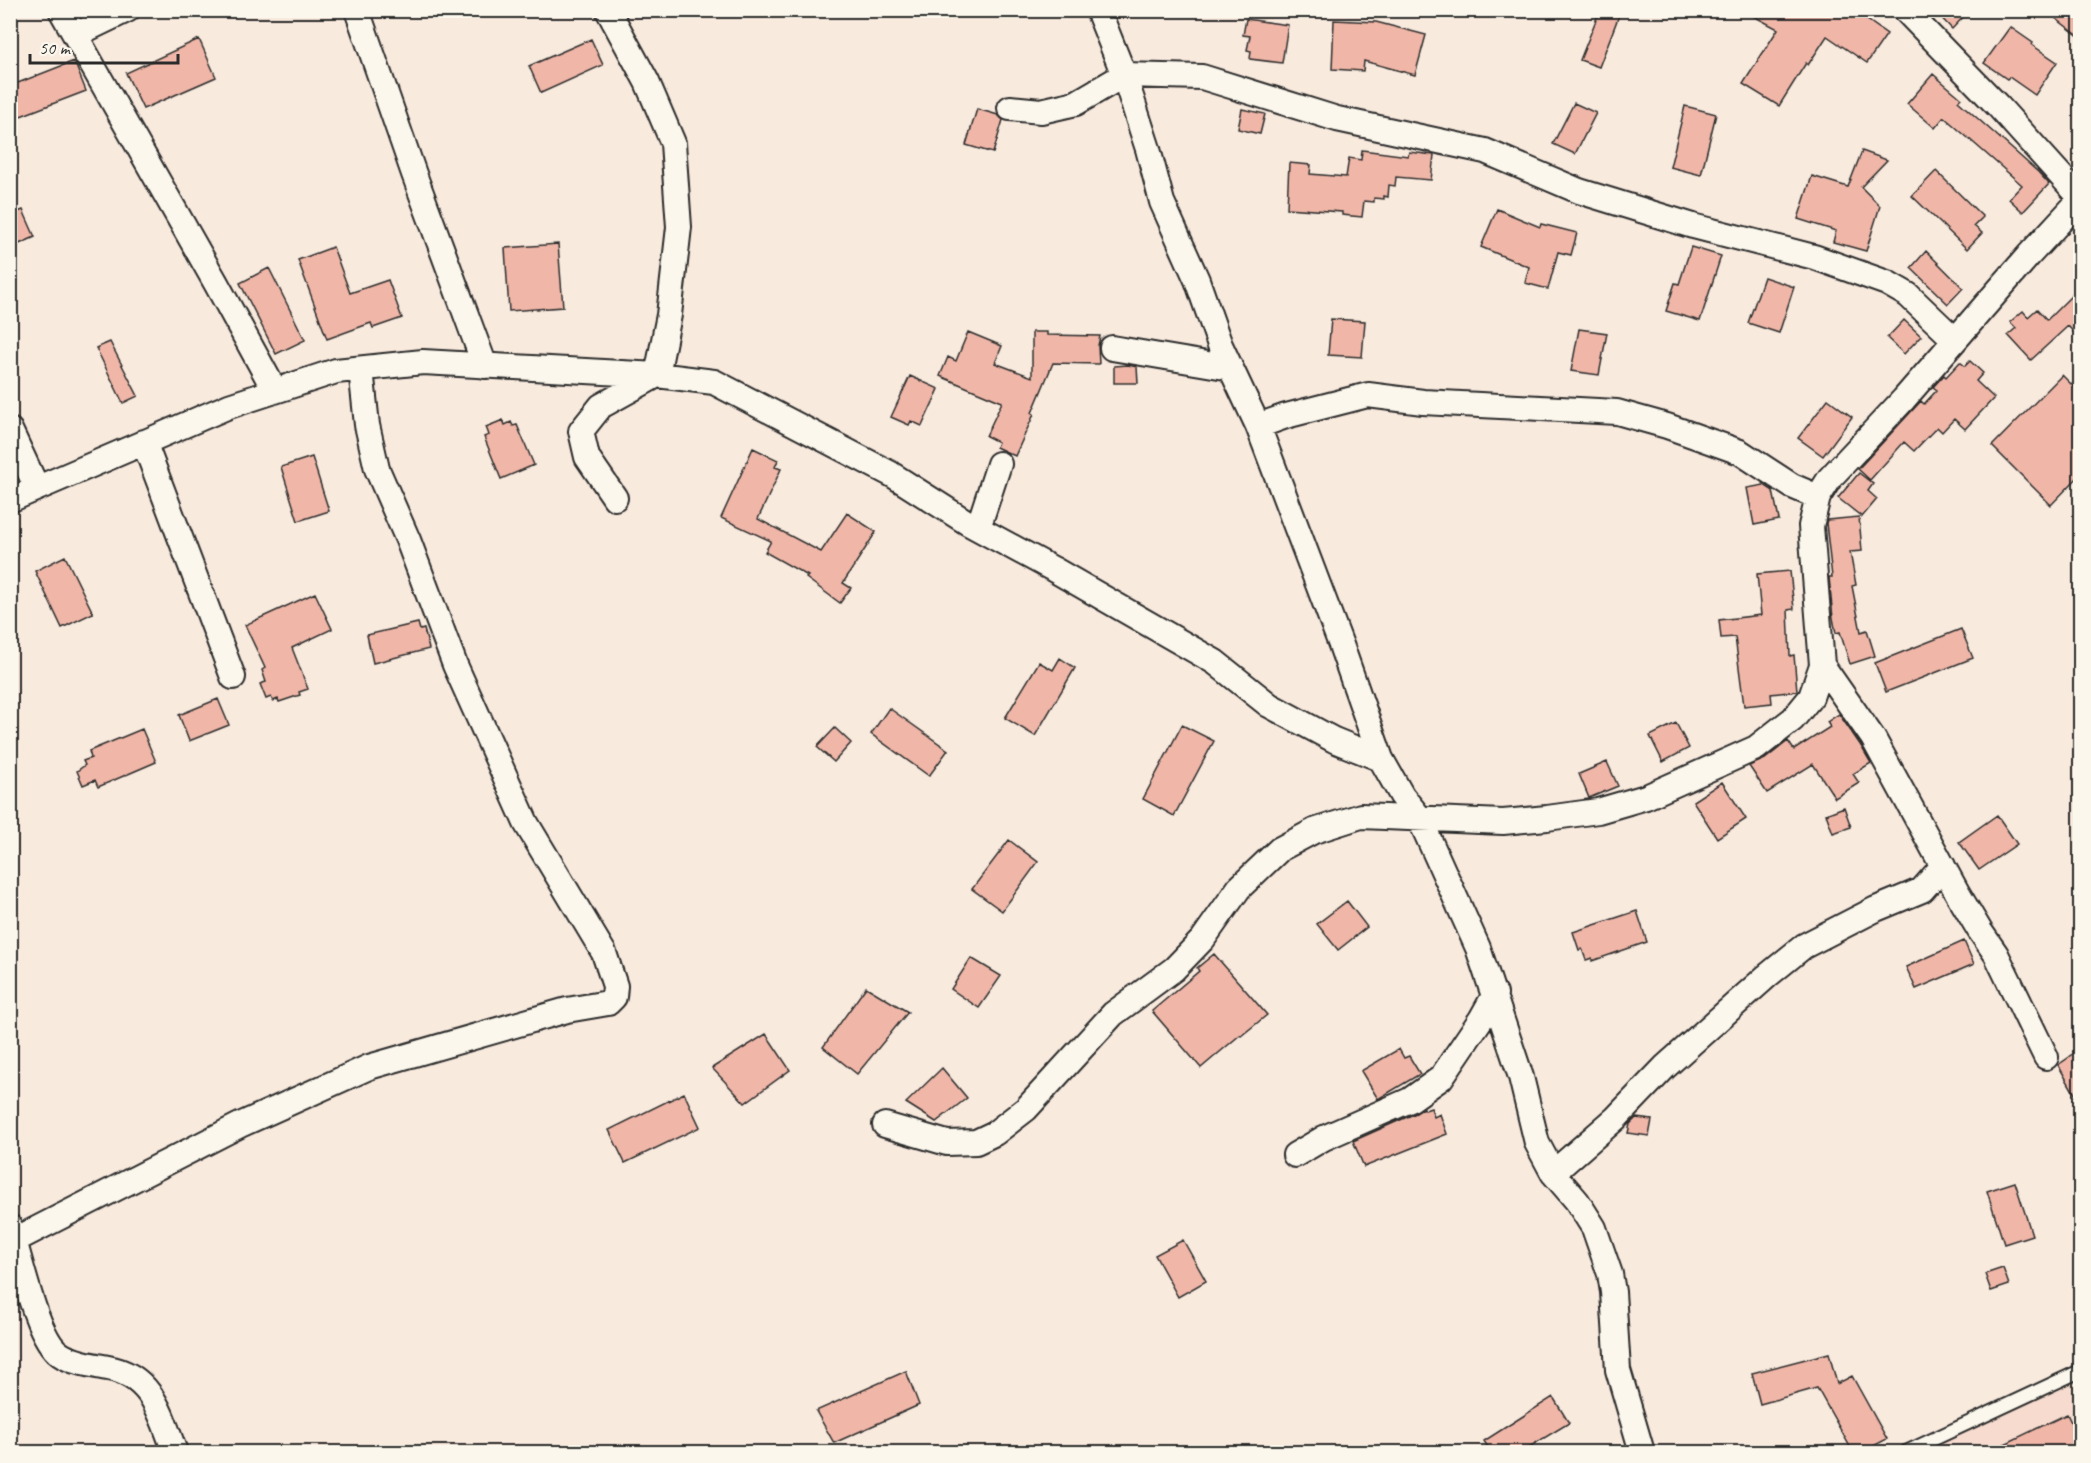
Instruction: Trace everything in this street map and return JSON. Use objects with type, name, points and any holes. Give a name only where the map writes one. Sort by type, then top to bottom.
[{"type":"street","points":[[61,10],[275,391]]},
{"type":"street","points":[[75,35],[127,10]]},
{"type":"street","points":[[357,10],[414,174],[485,366]]},
{"type":"street","points":[[608,10],[647,82],[673,143],[680,227],[669,315],[657,375],[601,406],[581,431],[587,457],[615,498]]},
{"type":"street","points":[[1098,10],[1124,75],[1162,202],[1197,280],[1220,345],[1258,426],[1341,645],[1381,759],[1402,796],[1419,817],[1478,948],[1495,993],[1521,1077],[1537,1143],[1553,1173],[1577,1201],[1590,1221],[1610,1274],[1616,1316],[1618,1370],[1637,1450]]},
{"type":"street","points":[[885,1125],[947,1143],[976,1142],[995,1133],[1026,1108],[1113,1014],[1174,969],[1203,939],[1239,888],[1280,849],[1314,831],[1361,816],[1503,822],[1598,811],[1646,797],[1756,748],[1793,719],[1811,697],[1822,664],[1811,526],[1818,497],[1830,478],[1904,399],[2080,199],[1999,107],[1905,10]]},
{"type":"street","points":[[1010,108],[1041,111],[1076,103],[1124,75],[1202,77],[1337,119],[1485,151],[1579,191],[1693,226],[1814,257],[1887,283],[1908,295],[1955,340]]},
{"type":"street","points":[[1112,348],[1231,368]]},
{"type":"street","points":[[10,500],[229,406],[336,371],[423,362],[657,375],[714,382],[891,474],[978,528],[1215,662],[1269,705],[1334,740],[1381,759]]},
{"type":"street","points":[[175,1452],[153,1396],[137,1379],[117,1370],[81,1363],[59,1354],[44,1334],[28,1289],[13,1233],[240,1125],[369,1067],[567,1010],[608,1003],[614,998],[615,986],[604,953],[526,823],[455,665],[408,540],[377,469],[367,425],[361,369]]},
{"type":"street","points":[[1258,426],[1368,395],[1423,402],[1617,412],[1667,426],[1740,452],[1792,486],[1818,497]]},
{"type":"street","points":[[10,430],[37,488]]},
{"type":"street","points":[[144,442],[233,677]]},
{"type":"street","points":[[978,528],[999,464]]},
{"type":"street","points":[[1822,664],[1873,738],[1980,932],[1996,954],[2046,1057]]},
{"type":"street","points":[[1553,1173],[1616,1118],[1665,1067],[1767,975],[1804,946],[1876,909],[1922,890],[1943,866]]},
{"type":"street","points":[[1295,1155],[1324,1138],[1410,1100],[1441,1078],[1495,993]]},
{"type":"lane","points":[[1906,1452],[2080,1371]]},
{"type":"shaded area","points":[[2080,1378],[2080,1452],[1917,1452]]},
{"type":"building","points":[[1600,10],[1621,10],[1599,67],[1580,60]]},
{"type":"building","points":[[1742,10],[1853,10],[1887,34],[1867,63],[1827,36],[1808,65],[1806,63],[1779,106],[1743,84],[1778,29]]},
{"type":"building","points":[[1934,10],[1970,10],[1952,29]]},
{"type":"building","points":[[2045,10],[2080,10],[2080,37]]},
{"type":"building","points":[[1246,19],[1288,25],[1282,63],[1250,59],[1251,51],[1247,50],[1250,36],[1243,35]]},
{"type":"building","points":[[1334,20],[1376,22],[1426,35],[1415,75],[1364,61],[1363,71],[1332,69]]},
{"type":"building","points":[[2010,27],[2057,62],[2035,95],[1984,63]]},
{"type":"building","points":[[199,39],[216,77],[143,109],[126,73]]},
{"type":"building","points":[[591,39],[603,65],[541,93],[529,66]]},
{"type":"building","points":[[74,61],[86,91],[18,117],[10,98],[10,86]]},
{"type":"building","points":[[1933,74],[1961,98],[1958,101],[2049,184],[2023,212],[2009,199],[2022,185],[1944,117],[1935,128],[1907,104]]},
{"type":"building","points":[[1574,103],[1596,113],[1575,154],[1553,144]]},
{"type":"building","points":[[1685,106],[1716,114],[1701,175],[1670,167]]},
{"type":"building","points":[[977,109],[998,115],[1003,120],[993,153],[966,145]]},
{"type":"building","points":[[1242,109],[1265,114],[1260,134],[1238,129]]},
{"type":"building","points":[[1362,150],[1408,156],[1409,152],[1434,155],[1431,180],[1396,177],[1395,186],[1389,185],[1388,197],[1374,198],[1374,202],[1364,201],[1362,217],[1342,215],[1342,212],[1287,208],[1289,163],[1311,165],[1310,174],[1346,177],[1349,158],[1361,160]]},
{"type":"building","points":[[1862,151],[1887,160],[1861,187],[1880,206],[1866,251],[1833,242],[1836,231],[1798,219],[1812,176],[1848,187]]},
{"type":"building","points":[[1936,171],[1983,217],[1974,226],[1982,233],[1967,249],[1912,196]]},
{"type":"building","points":[[1497,209],[1540,227],[1541,224],[1577,233],[1571,255],[1558,252],[1548,289],[1525,283],[1529,267],[1481,247]]},
{"type":"building","points":[[23,210],[35,237],[10,248],[10,215]]},
{"type":"building","points":[[558,244],[563,307],[509,311],[505,248]]},
{"type":"building","points":[[333,247],[350,293],[388,280],[402,318],[373,328],[371,323],[327,339],[298,260]]},
{"type":"building","points":[[1691,247],[1721,256],[1700,321],[1666,311],[1675,283],[1679,284]]},
{"type":"building","points":[[1926,251],[1963,288],[1948,304],[1911,268]]},
{"type":"building","points":[[269,268],[305,340],[276,354],[240,283]]},
{"type":"building","points":[[1764,277],[1794,287],[1779,333],[1748,323]]},
{"type":"building","points":[[2080,287],[2080,339],[2068,326],[2031,360],[2008,335],[2016,328],[2010,322],[2023,311],[2028,317],[2037,309],[2047,320]]},
{"type":"building","points":[[1331,319],[1365,321],[1362,357],[1328,355]]},
{"type":"building","points":[[1904,320],[1921,336],[1904,354],[1887,338]]},
{"type":"building","points":[[1579,329],[1607,333],[1599,375],[1571,371]]},
{"type":"building","points":[[968,332],[1002,346],[995,363],[1032,377],[1032,332],[1047,332],[1047,335],[1100,336],[1099,364],[1053,363],[1015,456],[996,447],[998,442],[986,436],[1002,402],[940,376],[948,357],[956,361]]},
{"type":"building","points":[[110,342],[138,396],[123,403],[96,348]]},
{"type":"building","points":[[1970,361],[1983,373],[1976,381],[1994,398],[1965,429],[1954,419],[1942,432],[1937,427],[1914,451],[1904,442],[1870,480],[1858,469],[1921,401],[1924,404],[1937,390],[1933,387],[1944,375],[1946,377],[1960,362],[1965,366]]},
{"type":"building","points":[[1114,366],[1137,367],[1138,383],[1114,383]]},
{"type":"building","points":[[2062,375],[2080,393],[2080,475],[2051,505],[1992,446]]},
{"type":"building","points":[[910,376],[939,389],[922,426],[911,421],[909,425],[891,417]]},
{"type":"building","points":[[1828,399],[1852,417],[1823,456],[1798,438]]},
{"type":"building","points":[[503,420],[505,425],[511,422],[513,426],[517,425],[534,465],[501,479],[484,437],[489,435],[486,427]]},
{"type":"building","points":[[753,448],[778,460],[775,467],[781,469],[758,519],[821,552],[847,513],[876,532],[843,583],[851,588],[840,603],[806,578],[808,576],[765,552],[771,541],[721,518]]},
{"type":"building","points":[[312,457],[329,511],[298,521],[281,467]]},
{"type":"building","points":[[1859,473],[1873,484],[1868,491],[1877,499],[1862,517],[1838,498]]},
{"type":"building","points":[[1764,485],[1773,491],[1779,520],[1754,525],[1747,488]]},
{"type":"building","points":[[1859,517],[1862,551],[1850,552],[1856,585],[1852,586],[1861,632],[1867,630],[1875,656],[1850,664],[1840,632],[1836,633],[1833,618],[1829,577],[1832,577],[1826,523],[1827,520]]},
{"type":"building","points":[[65,556],[93,613],[62,628],[35,571]]},
{"type":"building","points":[[1790,571],[1794,609],[1788,610],[1790,656],[1794,655],[1797,691],[1771,694],[1772,703],[1744,706],[1735,637],[1721,638],[1719,620],[1761,615],[1757,574]]},
{"type":"building","points":[[315,593],[332,629],[292,648],[308,689],[299,692],[300,695],[279,702],[278,699],[273,701],[271,697],[266,699],[260,684],[266,682],[262,670],[265,668],[245,625]]},
{"type":"building","points":[[418,623],[420,630],[424,629],[429,649],[373,663],[367,635]]},
{"type":"building","points":[[1961,629],[1973,658],[1886,692],[1875,663]]},
{"type":"building","points":[[1060,658],[1075,668],[1035,736],[1005,718],[1039,662],[1053,670]]},
{"type":"building","points":[[218,699],[229,725],[189,741],[179,715]]},
{"type":"building","points":[[889,708],[948,750],[929,776],[871,734]]},
{"type":"building","points":[[1839,714],[1871,763],[1853,774],[1859,783],[1835,798],[1813,764],[1767,793],[1749,766],[1765,759],[1788,741],[1794,750],[1830,727],[1827,722]]},
{"type":"building","points":[[1676,723],[1689,748],[1663,762],[1650,736]]},
{"type":"building","points":[[1182,725],[1214,741],[1174,816],[1143,799]]},
{"type":"building","points":[[835,728],[851,743],[834,762],[817,747]]},
{"type":"building","points":[[142,729],[156,762],[98,787],[95,780],[83,785],[77,771],[85,765],[83,761],[91,758],[89,751]]},
{"type":"building","points":[[1607,762],[1618,786],[1589,798],[1579,774]]},
{"type":"building","points":[[1722,782],[1746,819],[1717,838],[1693,801]]},
{"type":"building","points":[[1844,807],[1851,827],[1833,833],[1826,814]]},
{"type":"building","points":[[1997,815],[2017,844],[1979,870],[1959,842]]},
{"type":"building","points":[[1009,840],[1038,862],[1002,911],[972,889]]},
{"type":"building","points":[[1347,901],[1367,927],[1338,950],[1317,924]]},
{"type":"building","points":[[1637,911],[1647,942],[1592,961],[1592,958],[1586,960],[1582,949],[1579,950],[1573,932]]},
{"type":"building","points":[[1964,941],[1974,964],[1916,989],[1906,967]]},
{"type":"building","points":[[1214,954],[1267,1015],[1201,1068],[1152,1011],[1199,971],[1197,968]]},
{"type":"building","points":[[971,958],[1001,976],[979,1008],[951,989]]},
{"type":"building","points":[[866,987],[908,1012],[857,1074],[823,1047]]},
{"type":"building","points":[[766,1034],[790,1070],[745,1103],[712,1068]]},
{"type":"building","points":[[1399,1049],[1404,1058],[1409,1056],[1420,1074],[1378,1099],[1361,1071]]},
{"type":"building","points":[[2080,1050],[2080,1103],[2058,1065]]},
{"type":"building","points":[[942,1068],[967,1098],[936,1122],[906,1103]]},
{"type":"building","points":[[684,1093],[700,1127],[625,1163],[609,1130]]},
{"type":"building","points":[[1424,1108],[1425,1110],[1431,1108],[1434,1117],[1440,1114],[1447,1134],[1364,1167],[1353,1141]]},
{"type":"building","points":[[1636,1118],[1652,1120],[1649,1136],[1628,1133],[1630,1124]]},
{"type":"building","points":[[2015,1182],[2032,1235],[2004,1244],[1987,1191]]},
{"type":"building","points":[[1183,1240],[1206,1281],[1178,1297],[1155,1255]]},
{"type":"building","points":[[2003,1268],[2009,1285],[1991,1291],[1985,1274]]},
{"type":"building","points":[[1829,1353],[1837,1384],[1852,1376],[1887,1439],[1862,1452],[1853,1452],[1817,1388],[1760,1404],[1752,1373]]},
{"type":"building","points":[[906,1371],[919,1405],[834,1443],[816,1411]]},
{"type":"building","points":[[1553,1397],[1569,1423],[1521,1452],[1491,1452],[1484,1441]]},
{"type":"building","points":[[2067,1414],[2080,1441],[2080,1452],[1988,1452]]}]
